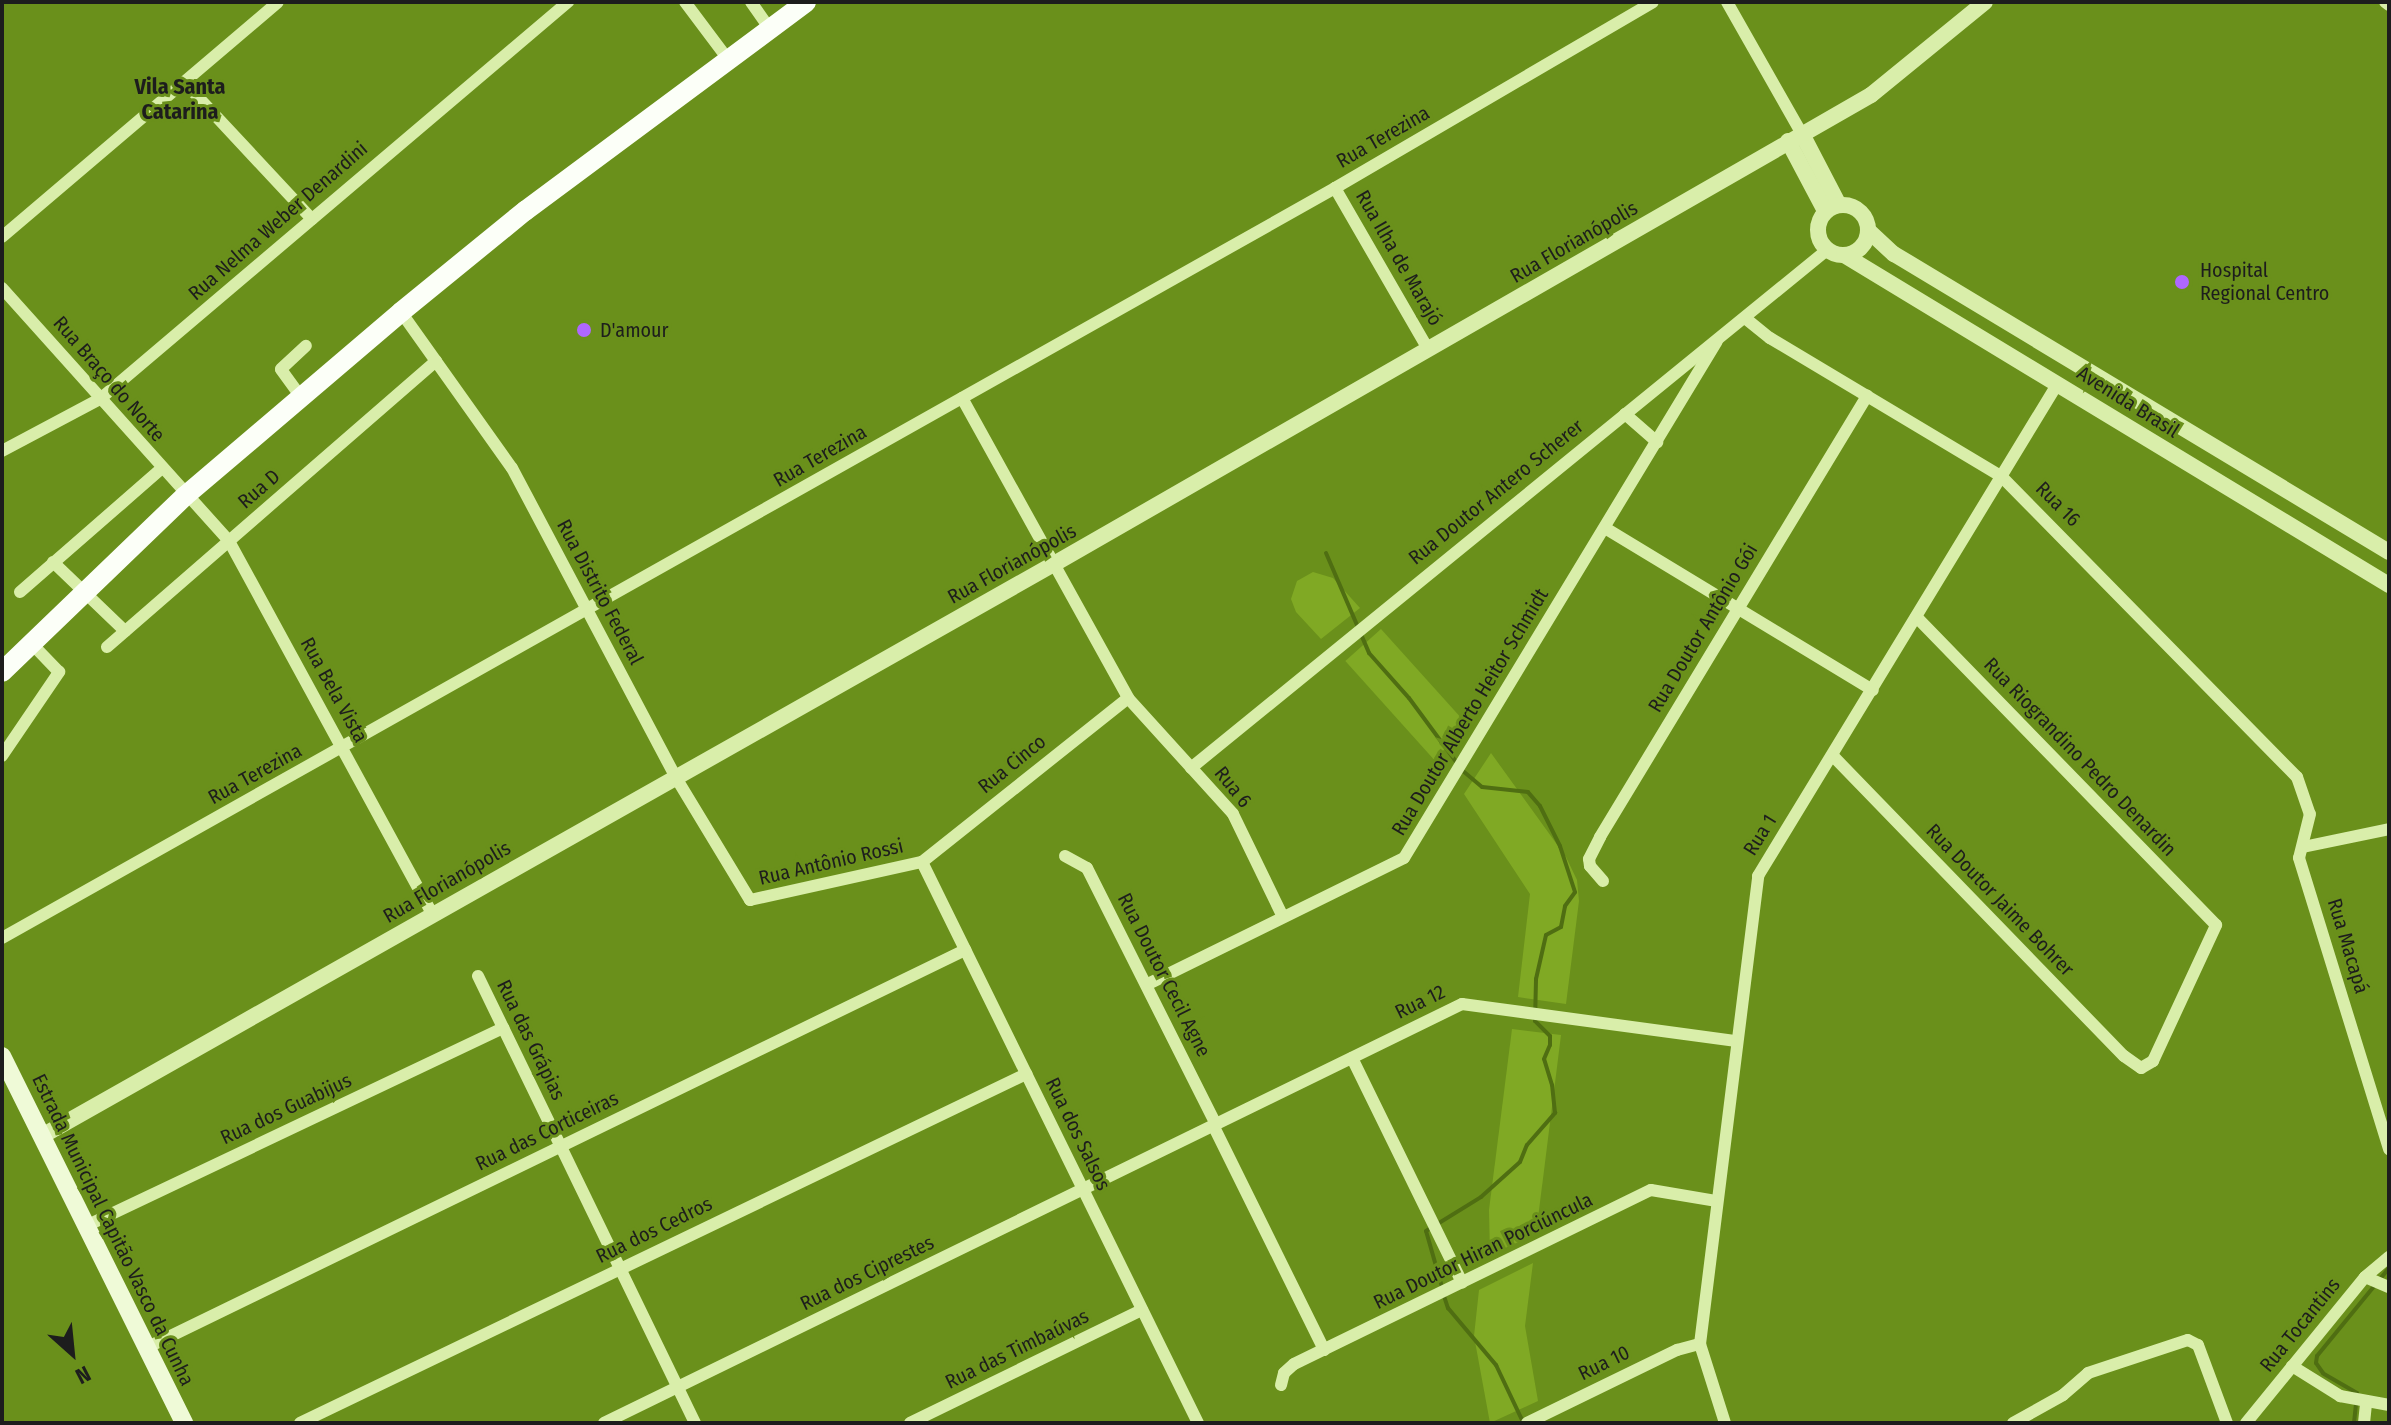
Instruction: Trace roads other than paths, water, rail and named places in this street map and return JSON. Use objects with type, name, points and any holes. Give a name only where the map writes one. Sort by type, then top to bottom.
[{"type":"highway","points":[[2,672],[185,496],[401,312],[525,211],[806,2]]},
{"type":"main road","name":"Estrada Municipal Capitão Vasco da Cunha","points":[[2,1056],[184,1423]]},
{"type":"street","points":[[2,237],[278,2]]},
{"type":"street","name":"Rua Nelma Weber Denardini","points":[[2,451],[100,399],[568,2]]},
{"type":"street","points":[[685,2],[727,58]]},
{"type":"street","points":[[751,2],[769,28]]},
{"type":"street","name":"Rua Terezina","points":[[2,938],[1335,188],[1653,2]]},
{"type":"street","points":[[1727,2],[1795,137]]},
{"type":"street","name":"Rua Florianópolis","points":[[42,1136],[1054,564],[1886,84],[1985,2]]},
{"type":"street","points":[[185,83],[312,219]]},
{"type":"street","name":"Avenida Brasil","points":[[1795,137],[1832,208]]},
{"type":"street","name":"Rua Ilha de Marajó","points":[[1335,188],[1428,349]]},
{"type":"street","name":"Avenida Brasil","points":[[2389,552],[1894,254],[1870,232],[1862,213],[1852,206],[1832,208],[1818,222],[1818,238],[1836,253],[2058,383],[2389,585]]},
{"type":"street","points":[[1836,253],[1864,245],[1870,232]]},
{"type":"street","name":"Rua Doutor Antero Scherer","points":[[1191,768],[1745,318],[1836,253]]},
{"type":"street","name":"Rua Braço do Norte","points":[[2,288],[185,496]]},
{"type":"street","name":"Rua Distrito Federal","points":[[401,312],[512,468],[675,776],[750,900]]},
{"type":"street","name":"Rua 16","points":[[1745,318],[1755,328],[2002,477],[2297,777]]},
{"type":"street","name":"Rua Doutor Alberto Heitor Schmidt","points":[[1148,984],[1404,858],[1717,341]]},
{"type":"street","points":[[301,397],[281,369],[306,346]]},
{"type":"street","name":"Rua D","points":[[107,647],[436,361]]},
{"type":"street","name":"Rua 1","points":[[1725,1423],[1700,1344],[1758,876],[2058,383]]},
{"type":"street","name":"Rua Doutor Antônio Gói","points":[[1603,881],[1590,866],[1589,859],[1867,396]]},
{"type":"street","name":"Rua 6","points":[[962,398],[1128,698],[1233,814],[1283,917]]},
{"type":"street","points":[[2132,428],[2146,405]]},
{"type":"street","points":[[1625,414],[1657,442]]},
{"type":"street","points":[[20,592],[161,469]]},
{"type":"street","name":"Rua Bela Vista","points":[[185,496],[229,541],[432,913]]},
{"type":"street","points":[[1605,528],[1873,690]]},
{"type":"street","points":[[53,562],[125,631]]},
{"type":"street","name":"Rua Riograndino Pedro Denardin","points":[[1916,617],[2216,925],[2165,1040],[2153,1061],[2141,1068]]},
{"type":"street","points":[[2,756],[59,672],[32,644]]},
{"type":"street","name":"Rua Cinco","points":[[922,862],[1128,698]]},
{"type":"street","name":"Rua Doutor Jaime Bohrer","points":[[1833,756],[2124,1056],[2141,1068]]},
{"type":"street","name":"Rua Macapá","points":[[2297,777],[2310,814],[2299,858],[2389,1149]]},
{"type":"street","points":[[2303,847],[2389,829]]},
{"type":"street","name":"Rua Doutor Cecil Agne","points":[[1065,856],[1087,868],[1138,973],[1148,984],[1324,1350]]},
{"type":"street","name":"Rua Antônio Rossi","points":[[750,900],[922,862]]},
{"type":"street","name":"Rua dos Salsos","points":[[922,862],[1198,1423]]},
{"type":"street","name":"Rua das Corticeiras","points":[[146,1348],[965,950]]},
{"type":"street","name":"Rua das Grápias","points":[[478,976],[695,1423]]},
{"type":"street","name":"Rua 12","points":[[1146,1158],[1462,1004],[1737,1041]]},
{"type":"street","name":"Rua dos Guabijus","points":[[86,1226],[503,1028]]},
{"type":"street","points":[[1352,1058],[1462,1283]]},
{"type":"street","name":"Rua dos Cedros","points":[[300,1423],[1026,1074]]},
{"type":"street","name":"Rua dos Ciprestes","points":[[604,1423],[1146,1158]]},
{"type":"street","name":"Rua Doutor Hiran Porciúncula","points":[[1281,1385],[1284,1373],[1294,1364],[1651,1190],[1717,1201]]},
{"type":"street","name":"Rua Tocantins","points":[[2246,1423],[2365,1277],[2389,1257]]},
{"type":"street","points":[[2365,1277],[2389,1287]]},
{"type":"street","name":"Rua das Timbaúvas","points":[[910,1423],[1142,1310]]},
{"type":"street","points":[[2013,1423],[2063,1395],[2088,1373],[2188,1340],[2198,1345],[2227,1423]]},
{"type":"street","name":"Rua 10","points":[[1527,1423],[1687,1345],[1700,1344]]},
{"type":"street","points":[[2292,1366],[2340,1396],[2389,1405]]},
{"type":"street","points":[[2364,1423],[2366,1403]]},
{"type":"waterway","points":[[1326,553],[1369,653],[1409,698],[1457,763]]},
{"type":"waterway","points":[[1442,1287],[1426,1231],[1481,1197],[1520,1162],[1527,1145],[1555,1113],[1552,1085],[1544,1059],[1550,1036],[1535,1021],[1536,979],[1546,935],[1561,927],[1565,906],[1575,892],[1560,846],[1540,806],[1528,792],[1482,787],[1462,770]]},
{"type":"waterway","points":[[2354,1423],[2357,1393],[2323,1373],[2316,1363],[2317,1356],[2389,1268]]},
{"type":"waterway","points":[[1444,1296],[1448,1308],[1496,1365],[1523,1422]]},
{"type":"place","name":"Hospital Regional Centro","points":[[2182,282]]},
{"type":"place","name":"D'amour","points":[[584,330]]},
{"type":"district","name":"Vila Santa Catarina","points":[[180,98]]}]
